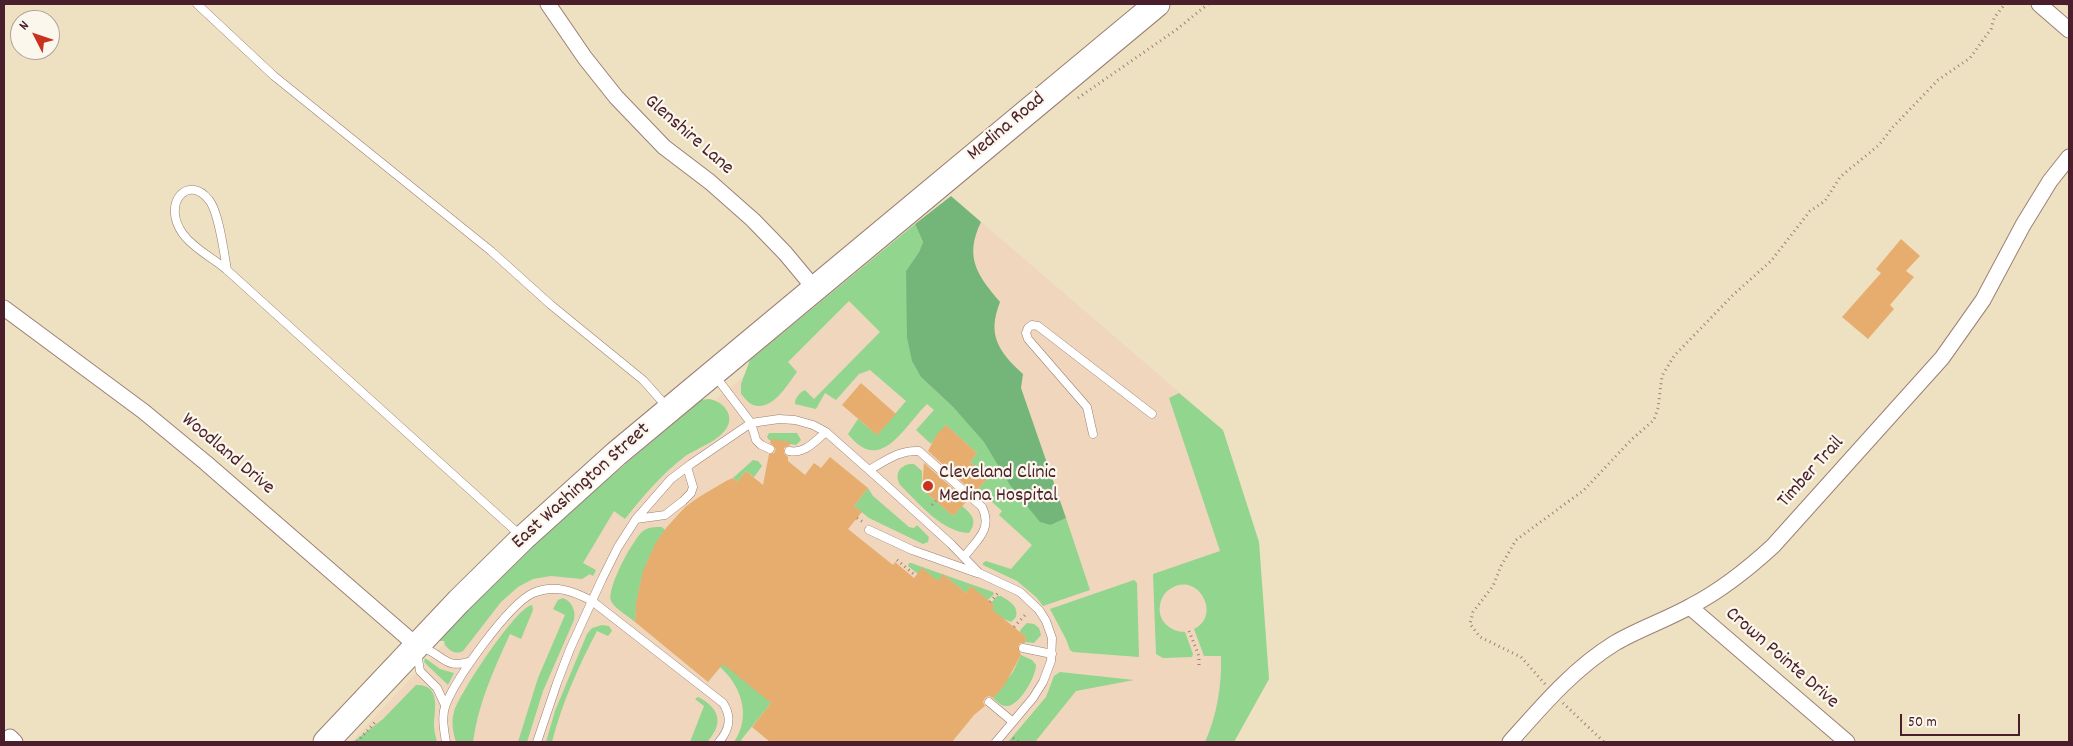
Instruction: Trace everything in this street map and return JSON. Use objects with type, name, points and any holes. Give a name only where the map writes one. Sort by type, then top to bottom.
[{"type":"highway","name":"Medina Road","points":[[858,253],[1157,4]]},
{"type":"highway","name":"East Washington Street","points":[[326,742],[416,645],[523,538],[616,454],[858,253]]},
{"type":"street","name":"Glenshire Lane","points":[[548,4],[585,58],[629,112],[664,147],[710,182],[753,220],[785,253],[814,289]]},
{"type":"street","points":[[2040,4],[2069,30]]},
{"type":"street","name":"Timber Trail","points":[[1510,742],[1554,693],[1588,662],[1614,643],[1690,607],[1739,575],[1773,546],[1942,358],[1984,300],[2022,225],[2050,181],[2069,156]]},
{"type":"street","name":"Woodland Drive","points":[[4,308],[143,411],[206,462],[416,645]]},
{"type":"street","name":"Crown Pointe Drive","points":[[1690,607],[1846,742]]},
{"type":"lane","points":[[197,4],[301,99],[491,251],[551,305],[643,380],[670,409]]},
{"type":"lane","points":[[227,270],[214,209],[209,200],[199,192],[192,190],[184,191],[175,201],[174,212],[183,234],[195,246],[227,270],[523,538]]},
{"type":"lane","points":[[1092,434],[1088,407],[1028,339],[1026,333],[1032,325],[1038,326],[1152,414]]},
{"type":"lane","points":[[713,374],[751,423],[756,440],[761,445],[770,449]]},
{"type":"lane","points":[[537,742],[556,683],[592,601],[618,547],[636,519],[665,486],[687,467],[751,423],[779,419],[795,420],[813,425],[826,432],[870,470],[979,573]]},
{"type":"lane","points":[[789,451],[796,452],[806,449],[826,432]]},
{"type":"lane","points":[[870,470],[907,451],[919,452],[982,507],[987,517],[986,528],[964,557]]},
{"type":"lane","points":[[636,519],[665,515],[691,493],[693,486],[687,467]]},
{"type":"lane","points":[[869,530],[912,550],[979,573],[1014,589],[1036,605],[1046,621],[1052,638],[1052,654],[1043,682],[1033,698],[996,742]]},
{"type":"lane","points":[[446,742],[443,726],[445,705],[471,661],[510,610],[533,593],[562,588],[574,591],[592,601],[723,703],[729,713],[729,720],[728,726],[719,742]]},
{"type":"lane","points":[[445,705],[437,688],[420,671],[416,645],[436,652],[450,664],[459,665],[471,661]]},
{"type":"lane","points":[[1023,648],[1052,654]]},
{"type":"lane","points":[[989,702],[1013,722]]},
{"type":"path","points":[[1604,742],[1554,693],[1521,657],[1480,637],[1470,624],[1473,612],[1493,586],[1501,566],[1516,540],[1584,490],[1654,420],[1658,408],[1662,376],[1674,356],[1733,295],[1771,261],[1810,211],[1825,201],[1840,177],[1879,144],[1938,80],[1970,58],[1991,29],[1994,18],[2004,4]]},
{"type":"path","points":[[932,505],[936,501]]},
{"type":"path","points":[[897,560],[916,576]]},
{"type":"path","points":[[905,566],[909,561]]},
{"type":"path","points":[[990,602],[998,593]]},
{"type":"path","points":[[1014,628],[1025,615]]},
{"type":"path","points":[[1190,631],[1199,656],[1199,668]]},
{"type":"path","points":[[1012,738],[1018,742]]},
{"type":"shaded area","name":"Cleveland Clinic Medina Hospital","points":[[957,201],[1223,430],[1259,542],[1269,679],[1234,742],[351,742],[484,601],[692,419]]},
{"type":"green space","points":[[951,196],[981,222],[976,234],[973,256],[979,274],[1000,302],[995,324],[997,342],[1007,358],[1023,374],[1021,388],[1066,518],[1051,525],[1040,522],[1010,485],[984,442],[953,407],[921,377],[912,361],[907,337],[906,271],[919,252],[923,242],[915,224]]},
{"type":"green space","points":[[915,224],[923,242],[919,252],[906,271],[908,304],[921,377],[953,407],[989,447],[1051,525],[1066,518],[1090,590],[1043,606],[1036,597],[1017,581],[983,565],[986,561],[1011,569],[1032,545],[999,515],[1002,511],[978,489],[988,478],[970,462],[977,453],[946,425],[931,444],[916,430],[934,410],[927,404],[891,443],[881,449],[871,450],[860,446],[848,434],[858,419],[877,435],[906,401],[870,370],[859,374],[836,400],[825,393],[816,409],[795,404],[795,400],[805,390],[814,399],[880,332],[849,301],[788,362],[797,372],[779,396],[773,401],[760,406],[748,402],[741,394],[741,384],[750,360]]},
{"type":"green space","points":[[1179,393],[1223,430],[1259,542],[1269,679],[1234,742],[1205,742],[1213,722],[1218,700],[1221,656],[1204,656],[1194,629],[1202,622],[1206,614],[1206,605],[1203,597],[1189,585],[1180,585],[1166,592],[1162,598],[1160,610],[1166,624],[1174,630],[1185,632],[1193,654],[1192,657],[1163,658],[1156,654],[1153,574],[1220,551],[1169,398]]},
{"type":"green space","points":[[708,399],[718,402],[726,409],[729,424],[726,429],[717,438],[684,457],[668,471],[625,519],[614,511],[583,563],[596,570],[593,576],[590,574],[582,579],[551,576],[533,579],[518,587],[501,602],[463,651],[453,652],[445,645],[444,641],[440,641],[440,637],[536,540],[701,400]]},
{"type":"green space","points":[[769,433],[797,433],[801,440],[796,445],[769,440],[767,437]]},
{"type":"green space","points":[[753,460],[758,461],[762,466],[754,477],[746,471],[737,482],[733,478]]},
{"type":"green space","points":[[910,464],[914,464],[922,471],[922,489],[953,516],[962,506],[969,512],[973,518],[973,525],[969,533],[950,528],[932,516],[901,486],[898,472]]},
{"type":"green space","points":[[868,488],[873,496],[909,527],[914,528],[917,525],[929,537],[928,542],[923,544],[869,518],[854,506]]},
{"type":"green space","points":[[654,527],[662,527],[665,530],[652,551],[643,573],[635,622],[619,610],[611,601],[612,586],[621,564],[643,531]]},
{"type":"green space","points":[[911,563],[993,592],[994,594],[988,600],[971,587],[966,593],[944,575],[938,581],[918,574],[908,566]]},
{"type":"green space","points":[[1134,580],[1137,583],[1139,657],[1073,652],[1070,650],[1050,609]]},
{"type":"green space","points":[[997,596],[1001,596],[1015,607],[1016,617],[1011,622],[989,612],[994,605],[991,603]]},
{"type":"green space","points":[[563,598],[569,601],[573,607],[574,620],[543,691],[527,742],[518,742],[538,678],[565,615],[553,609],[558,600]]},
{"type":"green space","points":[[532,605],[533,610],[521,639],[510,634],[498,660],[483,700],[473,742],[456,742],[453,716],[458,702],[489,652],[524,609]]},
{"type":"green space","points":[[1027,623],[1034,624],[1039,628],[1041,635],[1034,643],[1025,642],[1026,637],[1020,632]]},
{"type":"green space","points":[[602,625],[609,626],[612,631],[608,636],[597,631],[571,685],[552,742],[546,742],[555,711],[587,634],[592,628]]},
{"type":"green space","points":[[1021,655],[1032,660],[1036,665],[1033,676],[1026,690],[1017,701],[1012,705],[1003,706],[993,698],[1013,672]]},
{"type":"green space","points":[[425,658],[440,669],[454,673],[448,685],[424,662]]},
{"type":"green space","points":[[725,659],[771,703],[741,740],[742,742],[734,742],[742,722],[743,712],[738,692],[733,682],[719,666]]},
{"type":"green space","points":[[1060,672],[1134,680],[1076,691],[1035,742],[1008,742],[1046,697],[1054,676]]},
{"type":"green space","points":[[416,685],[430,689],[433,694],[435,700],[434,728],[437,742],[353,742],[383,719]]},
{"type":"green space","points":[[698,697],[711,706],[717,717],[716,729],[707,742],[690,742],[704,706],[695,699]]},
{"type":"building","points":[[1901,239],[1920,256],[1906,271],[1914,277],[1890,305],[1894,309],[1868,339],[1842,317],[1881,273],[1876,269]]},
{"type":"building","points":[[861,383],[896,414],[877,435],[842,405]]},
{"type":"building","points":[[946,425],[977,453],[970,462],[988,478],[974,493],[928,451],[937,434]]},
{"type":"building","points":[[771,439],[791,442],[790,445],[784,448],[784,453],[788,457],[788,461],[805,475],[814,463],[821,468],[830,457],[868,488],[854,506],[862,512],[848,529],[893,565],[895,562],[914,578],[922,568],[938,581],[943,574],[966,593],[971,586],[994,605],[992,609],[1026,637],[1025,643],[1021,643],[1018,646],[1021,655],[1004,686],[993,698],[989,696],[985,698],[983,702],[985,706],[974,715],[952,742],[770,742],[752,727],[771,703],[723,664],[708,682],[635,622],[636,603],[643,571],[655,544],[666,528],[685,507],[699,497],[733,478],[737,482],[746,471],[763,485],[769,454],[774,453],[776,449],[770,443]]},
{"type":"building","points":[[924,463],[967,501],[953,516],[922,489]]},
{"type":"place","name":"Cleveland Clinic Medina Hospital","points":[[928,486]]}]
